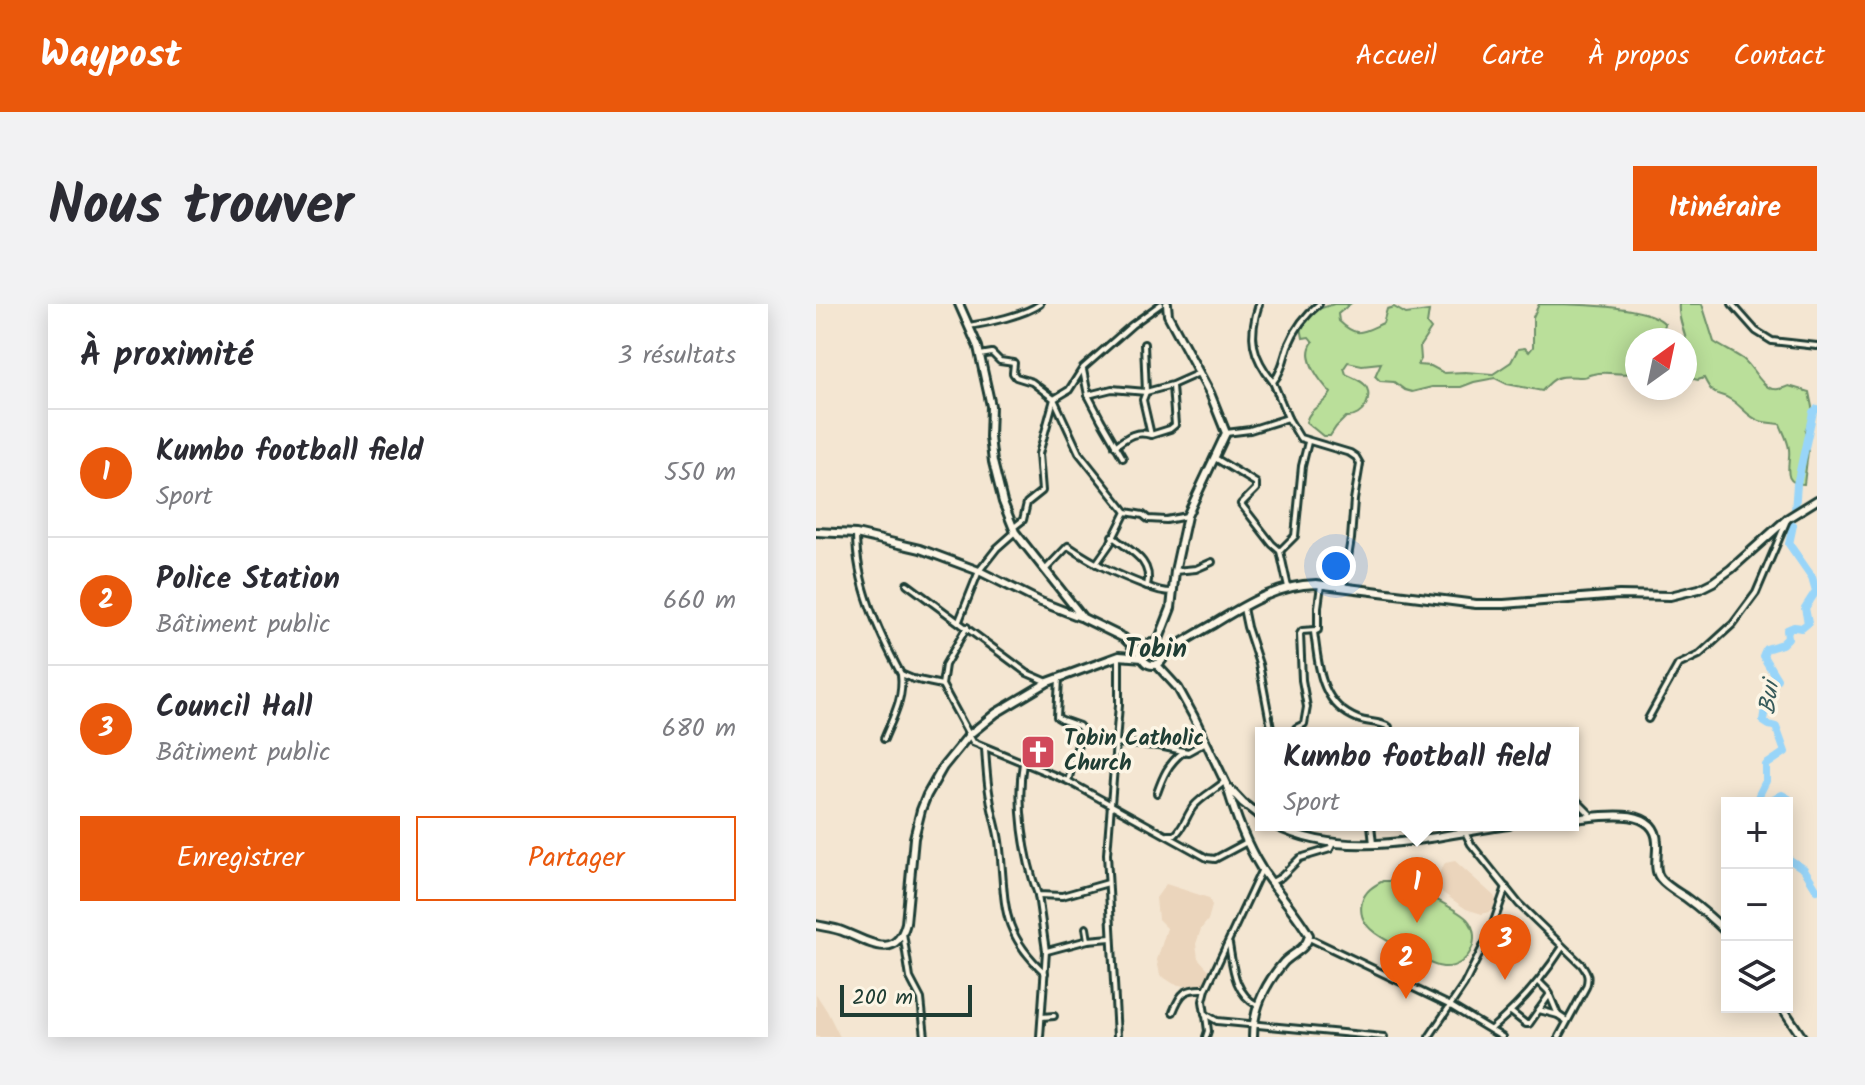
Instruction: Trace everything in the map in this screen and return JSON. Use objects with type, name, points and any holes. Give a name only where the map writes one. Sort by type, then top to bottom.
[{"type":"main road","points":[[959,304],[980,355],[991,406],[993,462],[1003,502],[1015,529],[1083,618]]},
{"type":"main road","points":[[1157,644],[1171,608],[1187,516],[1226,433],[1210,393],[1162,305]]},
{"type":"main road","points":[[1164,654],[1242,606],[1303,584],[1476,604],[1619,595],[1670,596],[1713,582],[1788,518],[1817,500]]},
{"type":"main road","points":[[816,532],[856,534],[920,549],[979,571],[1124,638],[1143,658],[1149,664],[1162,660],[1162,648],[1151,643],[1143,651],[1143,658]]},
{"type":"main road","points":[[816,925],[838,929],[872,945],[893,943],[903,933],[914,838],[921,810],[943,767],[969,735],[996,713],[1048,682],[1119,656],[1143,658]]},
{"type":"main road","points":[[1156,664],[1178,688],[1206,742],[1226,784],[1235,816],[1262,869],[1308,932],[1306,945],[1290,957],[1262,993],[1253,1024],[1253,1037]]},
{"type":"main road","points":[[1226,784],[1255,812]]},
{"type":"main road","points":[[1579,818],[1634,816],[1651,826],[1657,840],[1656,869],[1660,878],[1721,928]]},
{"type":"main road","points":[[1296,831],[1310,839],[1333,843],[1373,844],[1412,842],[1471,831]]},
{"type":"main road","points":[[1786,1013],[1802,1037]]},
{"type":"street","points":[[969,326],[997,321],[1032,310],[1040,304]]},
{"type":"street","points":[[1259,304],[1252,339],[1259,364],[1273,382],[1300,438],[1350,453],[1360,464],[1343,588]]},
{"type":"street","points":[[1273,382],[1278,377],[1289,342],[1303,318],[1319,304]]},
{"type":"street","points":[[1732,304],[1756,331],[1772,341],[1817,346]]},
{"type":"street","points":[[959,621],[979,571],[1023,520],[1027,503],[1042,491],[1039,454],[1054,399],[1069,390],[1083,368],[1132,325],[1162,305]]},
{"type":"street","points":[[1144,344],[1146,392],[1143,400],[1151,435]]},
{"type":"street","points":[[980,355],[992,353],[1000,361],[1014,363],[1013,373],[1016,377],[1032,382],[1054,399],[1079,453],[1126,512],[1148,519],[1187,516]]},
{"type":"street","points":[[1083,368],[1088,395],[1123,458]]},
{"type":"street","points":[[1088,395],[1112,389],[1146,392],[1199,373]]},
{"type":"street","points":[[1115,446],[1133,434],[1151,435],[1175,425],[1172,385]]},
{"type":"street","points":[[1226,433],[1250,430],[1288,418]]},
{"type":"street","points":[[1280,551],[1295,536],[1302,466],[1308,442]]},
{"type":"street","points":[[1215,458],[1256,483],[1256,489],[1241,504],[1280,551],[1288,587]]},
{"type":"street","points":[[1096,564],[1126,512]]},
{"type":"street","points":[[1648,719],[1678,665],[1699,655],[1733,624],[1756,593],[1788,518]]},
{"type":"street","points":[[856,534],[857,562],[868,603],[901,674],[901,699],[884,739]]},
{"type":"street","points":[[1112,536],[1145,565],[1149,578],[1147,586]]},
{"type":"street","points":[[1045,569],[1068,546],[1120,576],[1161,592],[1174,593]]},
{"type":"street","points":[[1175,571],[1196,569],[1212,562]]},
{"type":"street","points":[[907,584],[1027,673],[1048,682]]},
{"type":"street","points":[[1321,585],[1318,630],[1314,632],[1324,687],[1329,698],[1355,717],[1389,727]]},
{"type":"street","points":[[1242,606],[1259,664],[1271,727]]},
{"type":"street","points":[[967,627],[945,665],[942,685],[973,742],[1068,781],[1211,859],[1247,842]]},
{"type":"street","points":[[1298,727],[1304,724],[1307,707],[1300,634],[1302,631],[1318,630]]},
{"type":"street","points":[[1117,1037],[1107,854],[1119,705],[1119,656]]},
{"type":"street","points":[[901,674],[942,685]]},
{"type":"street","points":[[1059,678],[1057,717],[1082,730],[1068,781]]},
{"type":"street","points":[[1116,743],[1188,752],[1206,742]]},
{"type":"street","points":[[985,748],[990,799],[999,839],[1005,908],[1014,935],[1031,960],[1045,973]]},
{"type":"street","points":[[1157,793],[1165,771],[1183,752]]},
{"type":"street","points":[[1024,763],[1020,788],[1025,846],[1038,895],[1046,951],[1040,1037]]},
{"type":"street","points":[[1165,834],[1175,835],[1183,828],[1197,802],[1226,784]]},
{"type":"street","points":[[1579,803],[1593,817]]},
{"type":"street","points":[[1372,831],[1373,844]]},
{"type":"street","points":[[1465,832],[1471,844],[1519,904],[1587,972],[1586,987],[1559,1037]]},
{"type":"street","points":[[1272,882],[1300,858],[1330,849],[1333,843]]},
{"type":"street","points":[[1207,1034],[1203,1001],[1206,989],[1262,869]]},
{"type":"street","points":[[1279,890],[1281,877]]},
{"type":"street","points":[[1038,895],[1062,896],[1108,883]]},
{"type":"street","points":[[1429,1037],[1464,985],[1490,933],[1506,886]]},
{"type":"street","points":[[1086,928],[1088,940]]},
{"type":"street","points":[[903,933],[910,978],[921,999],[925,1037]]},
{"type":"street","points":[[1046,951],[1088,940],[1111,938]]},
{"type":"street","points":[[1309,938],[1449,1005],[1502,1037]]},
{"type":"street","points":[[1229,941],[1235,977],[1241,992],[1257,1005]]},
{"type":"street","points":[[1491,1029],[1539,982],[1562,948]]},
{"type":"street","points":[[1539,982],[1550,994],[1558,1015]]},
{"type":"street","points":[[1173,1012],[1181,994],[1187,990],[1206,989]]},
{"type":"street","points":[[1510,1012],[1529,1024],[1550,994]]},
{"type":"street","points":[[1539,1010],[1567,1021]]},
{"type":"street","points":[[1205,1014],[1217,1021],[1384,1037]]},
{"type":"street","points":[[1042,1017],[1054,1016]]},
{"type":"street","points":[[1207,1034],[1217,1021]]},
{"type":"shaded area","points":[[1455,861],[1494,896],[1497,903],[1492,911],[1482,914],[1466,909],[1440,891],[1439,873],[1445,863]]},
{"type":"shaded area","points":[[1166,884],[1209,898],[1212,906],[1196,944],[1198,958],[1209,970],[1206,982],[1201,986],[1174,984],[1160,975],[1157,960],[1167,928],[1158,919],[1156,898]]},
{"type":"shaded area","points":[[816,994],[827,1011],[840,1037],[816,1037]]},
{"type":"green space","points":[[1334,304],[1350,304],[1338,314],[1339,321],[1355,332],[1383,323],[1387,309],[1394,307],[1406,314],[1429,311],[1427,324],[1431,329],[1420,346],[1418,365],[1431,366],[1444,373],[1493,374],[1511,362],[1518,349],[1525,348],[1529,352],[1533,347],[1533,317],[1539,304],[1625,309],[1656,317],[1665,324],[1664,328],[1625,328],[1625,374],[1559,377],[1542,391],[1507,384],[1495,378],[1461,387],[1432,387],[1412,392],[1394,382],[1380,381],[1375,376],[1381,363],[1362,365],[1348,362],[1344,368],[1346,374],[1364,384],[1368,400],[1358,414],[1346,417],[1330,436],[1323,436],[1306,422],[1331,393],[1313,369],[1309,355],[1313,342],[1309,337],[1303,338],[1301,327],[1315,310]]},
{"type":"green space","points":[[1679,304],[1702,304],[1714,342],[1743,359],[1762,382],[1773,389],[1789,386],[1809,392],[1813,412],[1805,431],[1808,451],[1804,484],[1789,477],[1788,446],[1780,424],[1762,422],[1752,417],[1733,401],[1714,393],[1704,378],[1697,380],[1697,328],[1683,328]]},
{"type":"green space","points":[[1383,881],[1395,881],[1410,887],[1467,919],[1474,935],[1471,951],[1466,958],[1452,966],[1434,965],[1384,939],[1369,927],[1361,912],[1362,902],[1370,889]]},
{"type":"waterway","name":"Bui","points":[[1795,511],[1797,484],[1813,412],[1817,409]]},
{"type":"waterway","name":"Bui","points":[[1760,797],[1766,781],[1766,765],[1785,752],[1776,727],[1763,721],[1767,694],[1777,679],[1763,656],[1766,649],[1782,644],[1788,638],[1787,630],[1802,628],[1808,623],[1805,608],[1816,591],[1812,577],[1789,544],[1793,525]]},
{"type":"waterway","name":"Bui","points":[[1779,797],[1786,797]]},
{"type":"waterway","name":"Bui","points":[[1793,862],[1804,869],[1817,890]]},
{"type":"place","name":"Tobin Catholic Church","points":[[1038,752]]},
{"type":"place","name":"Kumbo football field","points":[[1417,923]]},
{"type":"place","name":"Council Hall","points":[[1505,980]]},
{"type":"place","name":"Police Station","points":[[1406,999]]},
{"type":"district","name":"Tobin","points":[[1156,650]]}]
